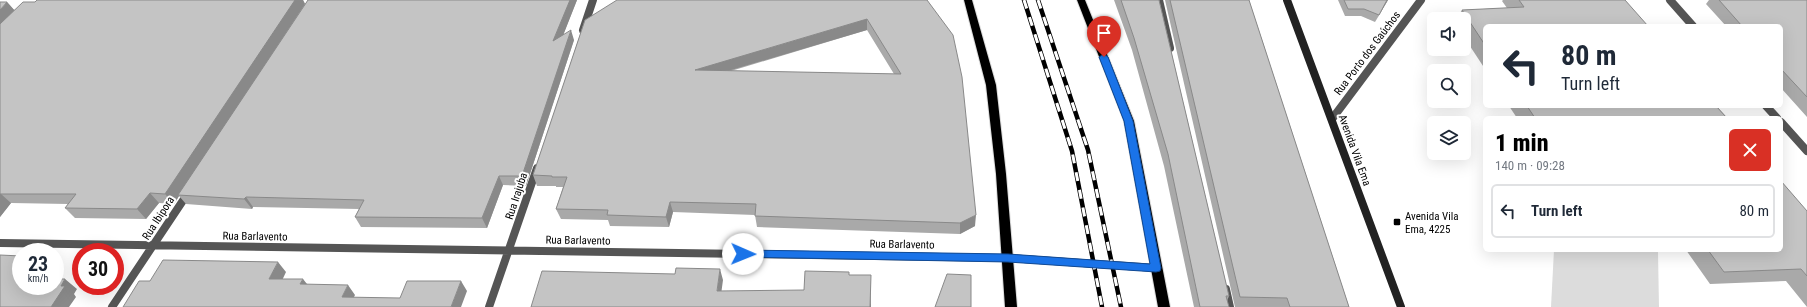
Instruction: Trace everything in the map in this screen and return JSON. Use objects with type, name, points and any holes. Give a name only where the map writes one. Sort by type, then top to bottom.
[{"type":"main road","points":[[968,0],[991,85],[1008,258],[1010,307]]},
{"type":"main road","points":[[1081,0],[1129,121],[1164,307]]},
{"type":"main road","name":"Avenida Vila Ema","points":[[1287,0],[1401,307]]},
{"type":"street","points":[[581,37],[593,0]]},
{"type":"street","points":[[1159,0],[1173,58]]},
{"type":"street","name":"Rua Porto dos Gaúchos","points":[[1332,119],[1421,0]]},
{"type":"street","points":[[1670,0],[1691,24]]},
{"type":"street","points":[[1768,108],[1775,116]]},
{"type":"street","points":[[1783,124],[1807,151]]},
{"type":"street","name":"Rua Irajuba","points":[[489,307],[510,251],[539,163]]},
{"type":"street","name":"Rua Ibipora","points":[[112,307],[192,186]]},
{"type":"street","name":"Rua Barlavento","points":[[0,243],[1008,258],[1156,268]]},
{"type":"street","points":[[1223,277],[1230,307]]},
{"type":"shaded area","points":[[1554,252],[1658,252],[1659,307],[1551,307]]},
{"type":"building","points":[[37,0],[295,0],[165,194],[150,193],[137,209],[65,208],[76,194],[0,194],[0,24],[23,2],[35,2]]},
{"type":"building","points":[[308,0],[570,0],[553,41],[571,30],[522,176],[499,176],[482,218],[355,217],[364,200],[246,197],[244,199],[178,195]]},
{"type":"building","points":[[617,0],[927,0],[953,35],[962,77],[976,215],[960,223],[755,216],[756,204],[670,202],[666,217],[607,215],[608,210],[556,209],[567,177],[533,175],[585,20]],"holes":[[[867,19],[901,74],[695,70]]]},
{"type":"building","points":[[1121,0],[1159,0],[1229,296],[1226,296],[1229,307],[1200,307],[1168,154],[1134,38]]},
{"type":"building","points":[[1170,0],[1249,0],[1349,307],[1290,307],[1287,298],[1240,297]]},
{"type":"building","points":[[1344,0],[1387,0],[1379,15],[1364,9],[1348,9]]},
{"type":"building","points":[[1519,0],[1625,0],[1646,24],[1483,24],[1483,42],[1471,24],[1471,12],[1463,12],[1462,10],[1524,7]]},
{"type":"building","points":[[1719,0],[1807,0],[1807,97],[1783,71],[1783,24],[1740,24]]},
{"type":"building","points":[[0,2],[7,2],[0,10]]},
{"type":"building","points":[[1528,108],[1718,108],[1725,116],[1534,116]]},
{"type":"building","points":[[1783,183],[1807,211],[1807,276],[1801,269],[1724,272],[1709,252],[1783,252]]},
{"type":"building","points":[[0,255],[12,256],[12,295],[59,295],[51,307],[0,307]]},
{"type":"building","points":[[163,260],[278,262],[269,279],[303,279],[300,284],[348,285],[342,297],[400,298],[407,281],[461,281],[451,307],[123,307],[139,281],[150,281]]},
{"type":"building","points":[[676,268],[720,269],[717,291],[804,290],[805,271],[849,272],[849,275],[871,275],[870,307],[531,307],[542,271],[675,274]]},
{"type":"building","points":[[947,274],[971,275],[971,307],[935,307]]},
{"type":"railway","points":[[1024,0],[1072,151],[1102,307]]},
{"type":"railway","points":[[1038,0],[1088,150],[1121,307]]},
{"type":"place","name":"Avenida Vila Ema, 4225","points":[[1397,222]]},
{"type":"route","points":[[743,254],[1008,258],[1156,268],[1129,121],[1104,57]]}]
